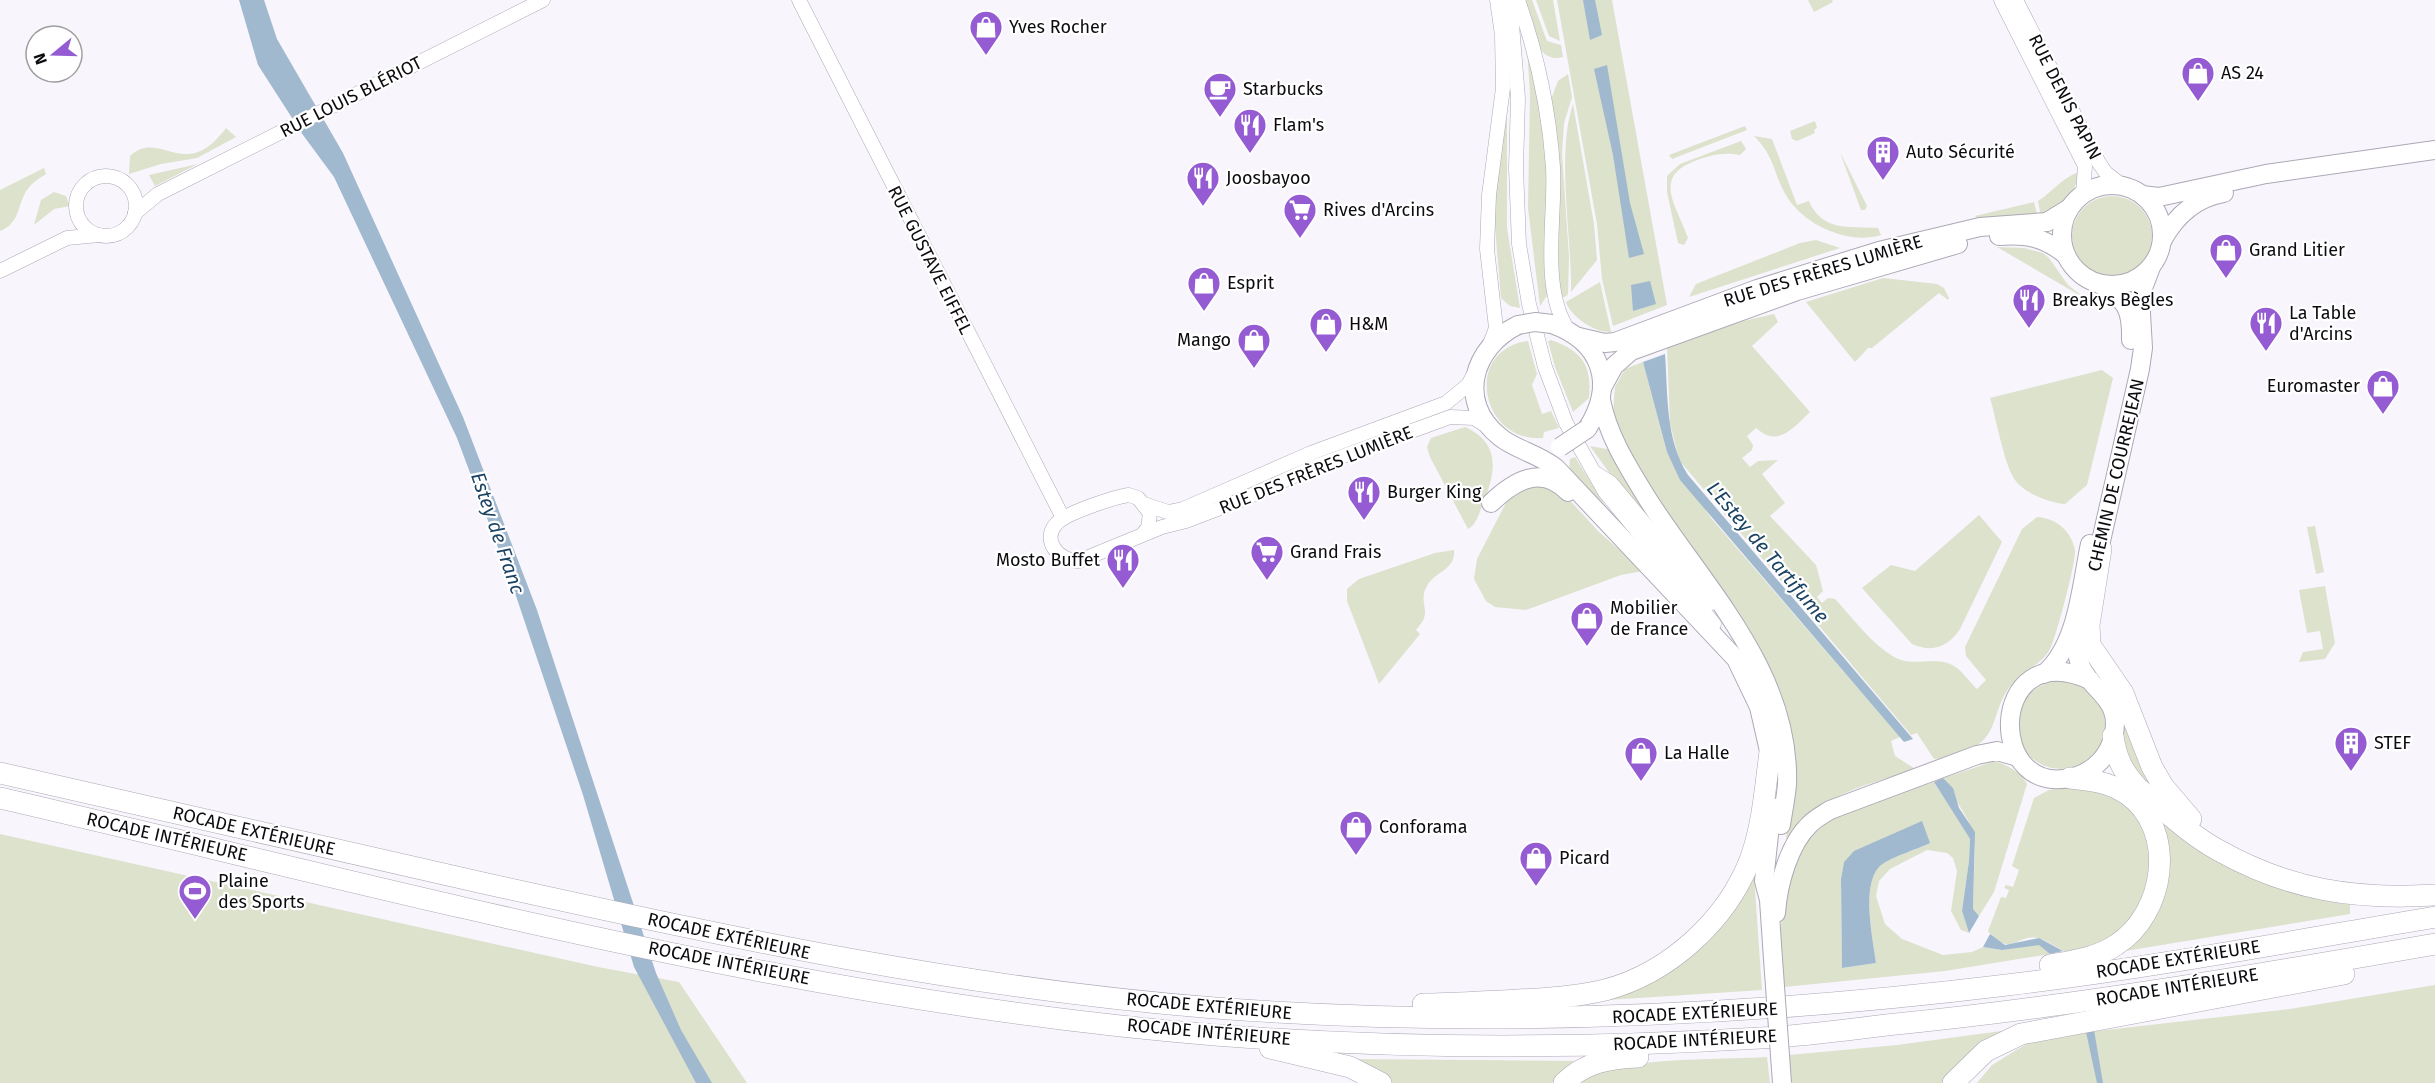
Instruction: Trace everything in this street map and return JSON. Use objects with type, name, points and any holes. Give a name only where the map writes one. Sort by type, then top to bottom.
[{"type":"highway","points":[[2101,549],[2089,625],[2090,645],[2094,654],[2124,693],[2152,767],[2163,786],[2190,819],[2239,860]]},
{"type":"highway","points":[[2113,736],[2119,763],[2138,788],[2217,850],[2294,884],[2323,891],[2361,897],[2435,895]]},
{"type":"highway","points":[[1214,1007],[1323,1001],[1438,1004],[1547,998],[1606,989],[1632,980],[1657,967],[1694,941],[1717,915],[1740,881],[1749,861],[1761,820],[1770,752]]},
{"type":"highway","points":[[0,758],[88,793]]},
{"type":"highway","name":"ROCADE EXTÉRIEURE","points":[[0,773],[596,908],[805,952],[954,978],[1214,1007],[1439,1018],[1609,1018],[1813,1006],[2009,985],[2435,917]]},
{"type":"highway","points":[[1681,1014],[1720,1002],[1830,992],[2040,967],[2081,959],[2116,945],[2143,920],[2154,901],[2159,876],[2153,828],[2141,807],[2117,788],[2103,782],[2070,778]]},
{"type":"highway","name":"ROCADE INTÉRIEURE","points":[[0,798],[604,938],[806,980],[956,1005],[1065,1020],[1214,1035],[1440,1046],[1613,1044],[1766,1038],[1984,1015],[2177,988],[2435,944]]},
{"type":"highway","points":[[0,813],[79,817]]},
{"type":"highway","points":[[1953,1083],[1986,1051],[2021,1034],[2392,966],[2435,955]]},
{"type":"highway","points":[[1564,1083],[1583,1068],[1614,1058],[1862,1041],[1984,1015]]},
{"type":"highway","points":[[1214,1035],[1350,1067],[1381,1083]]},
{"type":"main road","points":[[2435,150],[2266,174],[2159,197],[2142,195],[2123,186],[2095,188],[2083,194],[2068,209],[2062,227],[2066,255],[2074,268],[2086,278],[2100,284],[2128,283],[2151,267],[2171,225],[2192,206],[2219,194],[2375,168],[2435,162]]},
{"type":"main road","points":[[2142,195],[2158,216],[2162,241]]},
{"type":"main road","name":"RUE DES FRÈRES LUMIÈRE","points":[[1567,330],[1605,343],[1615,342],[1757,289],[1879,251],[1974,228],[2047,222],[2068,209]]},
{"type":"main road","name":"RUE DES FRÈRES LUMIÈRE","points":[[1602,394],[1614,366],[1631,351],[1797,291],[1877,266],[1971,240],[2007,236],[2045,239],[2066,255]]},
{"type":"main road","name":"CHEMIN DE COURREJEAN","points":[[2090,680],[2081,668],[2078,644],[2140,369],[2143,337],[2140,296],[2151,267]]},
{"type":"main road","name":"CHEMIN DE COURREJEAN","points":[[2044,674],[2056,664],[2067,646],[2129,363],[2132,326],[2128,309],[2120,296],[2100,284]]},
{"type":"main road","points":[[1769,900],[1786,784],[1785,756],[1774,704],[1763,675],[1742,654],[1630,545],[1556,468],[1527,450],[1501,438],[1490,428],[1476,400],[1476,370],[1490,344],[1503,333],[1518,325],[1535,322],[1567,330],[1596,358],[1611,433],[1626,465],[1694,569],[1737,624],[1742,654],[1770,752],[1774,784],[1764,881],[1769,900],[1782,1083]]},
{"type":"main road","points":[[1527,450],[1560,447],[1587,429],[1602,394]]},
{"type":"main road","points":[[1491,503],[1504,490],[1523,479],[1548,478],[1564,488],[1599,524],[1630,545]]},
{"type":"main road","points":[[2060,672],[2076,674],[2090,680],[2102,691],[2110,705],[2114,720],[2113,736],[2108,751],[2098,764],[2085,773],[2070,778],[2059,779],[2037,773],[2018,757],[2010,742],[2008,725],[2010,709],[2018,694],[2029,682],[2044,674],[2060,672]]},
{"type":"main road","points":[[1773,959],[1780,889],[1789,859],[1810,824],[1830,810],[1977,755],[1997,751],[2018,757]]},
{"type":"street","name":"RUE LOUIS BLÉRIOT","points":[[135,213],[158,194],[543,0]]},
{"type":"street","name":"RUE GUSTAVE EIFFEL","points":[[798,0],[1063,518]]},
{"type":"street","points":[[1499,0],[1512,33]]},
{"type":"street","points":[[1490,344],[1496,328],[1487,249],[1489,195],[1503,88],[1499,0]]},
{"type":"street","points":[[1510,0],[1518,98],[1516,202],[1519,244],[1529,304],[1555,395],[1572,433],[1596,472],[1611,483],[1742,654]]},
{"type":"street","points":[[1518,0],[1536,57],[1549,123],[1554,197],[1553,288],[1560,318],[1567,330]]},
{"type":"street","name":"RUE DENIS PAPIN","points":[[2001,0],[2085,166],[2083,194]]},
{"type":"street","name":"RUE DENIS PAPIN","points":[[2016,0],[2099,163],[2106,173],[2123,186]]},
{"type":"street","points":[[67,238],[77,212],[79,194],[90,180],[110,176],[147,194],[158,194]]},
{"type":"street","points":[[0,271],[67,238],[118,234],[126,229],[135,213],[136,204],[130,187]]},
{"type":"street","points":[[77,212],[85,227],[99,235]]},
{"type":"street","name":"RUE DES FRÈRES LUMIÈRE","points":[[1476,370],[1468,385],[1446,403],[1311,453],[1235,489],[1176,511],[1161,511],[1144,504],[1138,498],[1121,496],[1063,518],[1052,530],[1053,546],[1058,554],[1071,562],[1079,561],[1142,535],[1219,509],[1316,466],[1450,417],[1474,417],[1490,428]]},
{"type":"street","points":[[1142,535],[1150,521],[1144,504]]},
{"type":"green space","points":[[1522,0],[1532,0],[1547,41],[1561,45],[1563,57],[1553,58],[1539,48],[1530,29]]},
{"type":"green space","points":[[1536,0],[1553,0],[1560,41],[1549,36]]},
{"type":"green space","points":[[1557,0],[1612,0],[1667,305],[1613,326],[1602,279],[1597,224]]},
{"type":"green space","points":[[1808,0],[1832,0],[1833,2],[1814,12]]},
{"type":"green space","points":[[1527,46],[1547,143],[1548,294],[1540,306],[1528,208],[1530,95]]},
{"type":"green space","points":[[1568,74],[1572,97],[1564,123],[1562,154],[1569,257],[1568,294],[1565,297],[1558,296],[1550,102],[1558,81]]},
{"type":"green space","points":[[1573,104],[1594,224],[1597,260],[1571,292],[1565,171],[1568,124]]},
{"type":"green space","points":[[1507,109],[1507,228],[1520,308],[1510,306],[1501,298],[1493,204]]},
{"type":"green space","points":[[1815,121],[1817,128],[1814,130],[1815,133],[1797,141],[1792,139],[1790,131]]},
{"type":"green space","points":[[1745,126],[1747,130],[1672,159],[1669,155]]},
{"type":"green space","points":[[226,128],[236,137],[197,158],[161,164],[129,174],[130,156],[141,149],[152,148],[186,154],[198,152],[211,144]]},
{"type":"green space","points":[[1754,136],[1772,139],[1797,205],[1809,201],[1821,218],[1829,223],[1847,227],[1878,228],[1881,235],[1856,237],[1842,235],[1829,231],[1805,217],[1787,197],[1770,159]]},
{"type":"green space","points":[[1741,141],[1746,149],[1740,155],[1723,154],[1706,157],[1682,168],[1674,175],[1671,194],[1688,238],[1684,245],[1678,243],[1667,192],[1667,176],[1680,164]]},
{"type":"green space","points":[[1840,152],[1867,206],[1865,210],[1861,210]]},
{"type":"green space","points":[[198,164],[155,186],[149,175]]},
{"type":"green space","points":[[44,168],[46,174],[27,190],[14,220],[0,231],[0,190]]},
{"type":"green space","points":[[2079,172],[2078,180],[2066,199],[2041,217],[2038,201],[2067,178]]},
{"type":"green space","points":[[54,192],[66,196],[70,206],[54,209],[34,225],[41,200]]},
{"type":"green space","points":[[2112,196],[2127,199],[2140,208],[2149,221],[2152,236],[2149,251],[2140,264],[2127,273],[2112,276],[2097,273],[2084,264],[2075,251],[2072,236],[2075,221],[2084,208],[2097,199]]},
{"type":"green space","points":[[2034,202],[2038,218],[1980,221],[1975,216]]},
{"type":"green space","points":[[1816,240],[1840,248],[1689,297],[1696,284],[1800,243]]},
{"type":"green space","points":[[1997,247],[2024,248],[2043,253],[2068,285],[2086,299]]},
{"type":"green space","points":[[1883,278],[1937,284],[1944,288],[1949,298],[1948,300],[1939,293],[1872,348],[1868,348],[1855,362],[1806,302]]},
{"type":"green space","points":[[1600,282],[1611,332],[1598,330],[1584,323],[1573,313],[1566,302]]},
{"type":"green space","points":[[1774,314],[1778,322],[1752,346],[1810,412],[1785,434],[1771,436],[1756,428],[1747,436],[1753,445],[1752,450],[1742,458],[1750,467],[1758,461],[1778,460],[1762,474],[1785,503],[1770,516],[1816,565],[1823,591],[1817,597],[1822,603],[1828,598],[1835,599],[1887,652],[1903,661],[1937,661],[1950,664],[1977,689],[1986,680],[1966,656],[1965,647],[2022,529],[2037,517],[2044,518],[2057,523],[2070,537],[2075,551],[2072,569],[2061,616],[2050,649],[2042,659],[2013,683],[2001,702],[1985,738],[1977,746],[1965,752],[1934,759],[1917,733],[1911,735],[1679,460],[1670,423],[1667,347],[1739,322]]},
{"type":"green space","points":[[1551,340],[1577,354],[1583,361],[1589,377],[1589,398],[1573,412],[1555,367],[1548,341]]},
{"type":"green space","points":[[1528,341],[1537,374],[1532,385],[1542,414],[1551,411],[1559,428],[1544,432],[1543,438],[1522,436],[1505,426],[1494,412],[1488,395],[1487,377],[1494,361],[1507,348]]},
{"type":"green space","points":[[1643,362],[1667,452],[1711,518],[1900,737],[1891,741],[1895,756],[1917,770],[1844,793],[1812,812],[1786,840],[1792,752],[1685,544],[1622,446],[1613,413],[1615,387],[1625,369]]},
{"type":"green space","points":[[2102,370],[2113,378],[2087,485],[2065,504],[2052,502],[2031,493],[2019,485],[2011,473],[1990,398]]},
{"type":"green space","points":[[1465,427],[1486,442],[1493,461],[1487,494],[1477,519],[1468,529],[1427,447],[1431,438]]},
{"type":"green space","points":[[1590,446],[1612,450],[1665,541],[1621,489]]},
{"type":"green space","points":[[1575,457],[1609,512],[1569,472],[1570,459]]},
{"type":"green space","points":[[1532,482],[1566,496],[1598,531],[1643,571],[1621,575],[1526,610],[1495,607],[1486,601],[1474,579],[1477,559],[1509,497]]},
{"type":"green space","points":[[1979,515],[2002,542],[1960,629],[1950,640],[1939,647],[1926,648],[1912,644],[1862,588],[1891,565],[1915,571]]},
{"type":"green space","points":[[2315,526],[2324,572],[2316,574],[2307,527]]},
{"type":"green space","points":[[1454,550],[1452,562],[1427,586],[1424,599],[1425,614],[1416,630],[1420,634],[1379,684],[1347,601],[1347,589],[1359,579],[1435,553]]},
{"type":"green space","points":[[2325,586],[2335,643],[2325,659],[2299,662],[2303,652],[2323,649],[2320,631],[2307,633],[2299,590]]},
{"type":"green space","points":[[2090,660],[2112,687],[2157,789],[2130,774],[2107,685],[2084,661]]},
{"type":"green space","points":[[2061,681],[2078,684],[2092,694],[2102,708],[2105,725],[2102,742],[2092,756],[2078,766],[2061,769],[2044,766],[2030,756],[2020,742],[2017,725],[2020,708],[2030,694],[2044,684]]},
{"type":"green space","points":[[1995,761],[2017,772],[2027,784],[1994,892],[1979,916],[1973,909],[1975,848],[1968,820],[1943,778]]},
{"type":"green space","points":[[1934,782],[1970,839],[1962,911],[1969,933],[1961,930],[1951,911],[1957,871],[1953,858],[1947,853],[1927,850],[1890,869],[1879,881],[1876,896],[1885,924],[1902,939],[1943,955],[1972,952],[1983,947],[2002,950],[2039,944],[2050,954],[1945,971],[1784,987],[1781,943],[1784,898],[1789,876],[1810,838],[1827,823],[1849,812]],"holes":[[[1929,844],[1879,867],[1874,876],[1869,900],[1876,963],[1842,968],[1841,879],[1844,862]]]},
{"type":"green space","points":[[2078,786],[2113,795],[2126,804],[2136,817],[2144,833],[2150,866],[2143,899],[2125,927],[2111,939],[2095,946],[2067,952],[2041,939],[2026,938],[2015,943],[2003,943],[1988,931],[2001,897],[2006,898],[2009,890],[2004,888],[2006,885],[2013,887],[2019,870],[2012,866],[2034,798],[2049,790]]},
{"type":"green space","points":[[2150,811],[2237,869],[2293,893],[2350,904],[2350,914],[2119,952],[2154,912]]},
{"type":"green space","name":"Plaine des Sports","points":[[0,834],[598,967],[679,982],[747,1083],[0,1083]]},
{"type":"green space","points":[[1753,861],[1762,990],[1561,1003],[1667,965]]},
{"type":"green space","points":[[2435,985],[2435,1083],[1977,1083],[1992,1065],[2036,1038],[2290,1009]]},
{"type":"green space","points":[[2024,1028],[1944,1083],[1791,1083],[1789,1055],[1897,1045]]},
{"type":"green space","points":[[1767,1057],[1770,1083],[1576,1083],[1591,1074],[1638,1064],[1695,1059]]},
{"type":"green space","points":[[1351,1059],[1577,1061],[1552,1083],[1392,1083]]},
{"type":"water","name":"Estey de Franc","points":[[239,0],[264,0],[277,39],[343,153],[463,417],[537,610],[656,973],[681,1030],[712,1083],[696,1083],[634,967],[583,795],[514,590],[457,438],[334,177],[303,135],[258,65]]},
{"type":"water","points":[[1583,0],[1595,0],[1602,35],[1590,40]]},
{"type":"water","points":[[1607,65],[1630,203],[1644,254],[1629,258],[1613,155],[1594,69]]},
{"type":"water","points":[[1650,281],[1656,304],[1633,311],[1631,285]]},
{"type":"water","points":[[1665,354],[1671,432],[1688,475],[1913,739],[1904,742],[1680,480],[1667,452],[1643,362]]},
{"type":"water","points":[[1943,778],[1953,788],[1959,808],[1975,832],[1973,909],[1979,916],[1969,933],[1962,911],[1970,839],[1934,782]]},
{"type":"water","points":[[1922,821],[1930,843],[1883,864],[1874,876],[1869,900],[1876,963],[1842,968],[1841,879],[1844,862],[1854,851]]},
{"type":"water","points":[[1990,934],[2005,945],[2039,938],[2063,951],[2050,954],[2039,945],[2002,950],[1983,947]]},
{"type":"water","points":[[2094,1030],[2103,1083],[2097,1083],[2086,1032]]},
{"type":"place","name":"Yves Rocher","points":[[986,56]]},
{"type":"place","name":"AS 24","points":[[2198,102]]},
{"type":"place","name":"Starbucks","points":[[1220,118]]},
{"type":"place","name":"Flam's","points":[[1250,154]]},
{"type":"place","name":"Auto Sécurité","points":[[1883,181]]},
{"type":"place","name":"Joosbayoo","points":[[1203,207]]},
{"type":"place","name":"Rives d'Arcins","points":[[1300,239]]},
{"type":"place","name":"Grand Litier","points":[[2226,279]]},
{"type":"place","name":"Esprit","points":[[1204,312]]},
{"type":"place","name":"Breakys Bègles","points":[[2029,329]]},
{"type":"place","name":"La Table d'Arcins","points":[[2266,352]]},
{"type":"place","name":"H&M","points":[[1326,353]]},
{"type":"place","name":"Mango","points":[[1254,369]]},
{"type":"place","name":"Euromaster","points":[[2383,415]]},
{"type":"place","name":"Burger King","points":[[1364,521]]},
{"type":"place","name":"Grand Frais","points":[[1267,581]]},
{"type":"place","name":"Mosto Buffet","points":[[1123,589]]},
{"type":"place","name":"Mobilier de France","points":[[1587,647]]},
{"type":"place","name":"STEF","points":[[2351,772]]},
{"type":"place","name":"La Halle","points":[[1641,782]]},
{"type":"place","name":"Conforama","points":[[1356,856]]},
{"type":"place","name":"Picard","points":[[1536,887]]},
{"type":"place","name":"Plaine des Sports","points":[[195,920]]},
{"type":"water label","name":"L'Estey de Tartifume","points":[[1768,552]]}]
